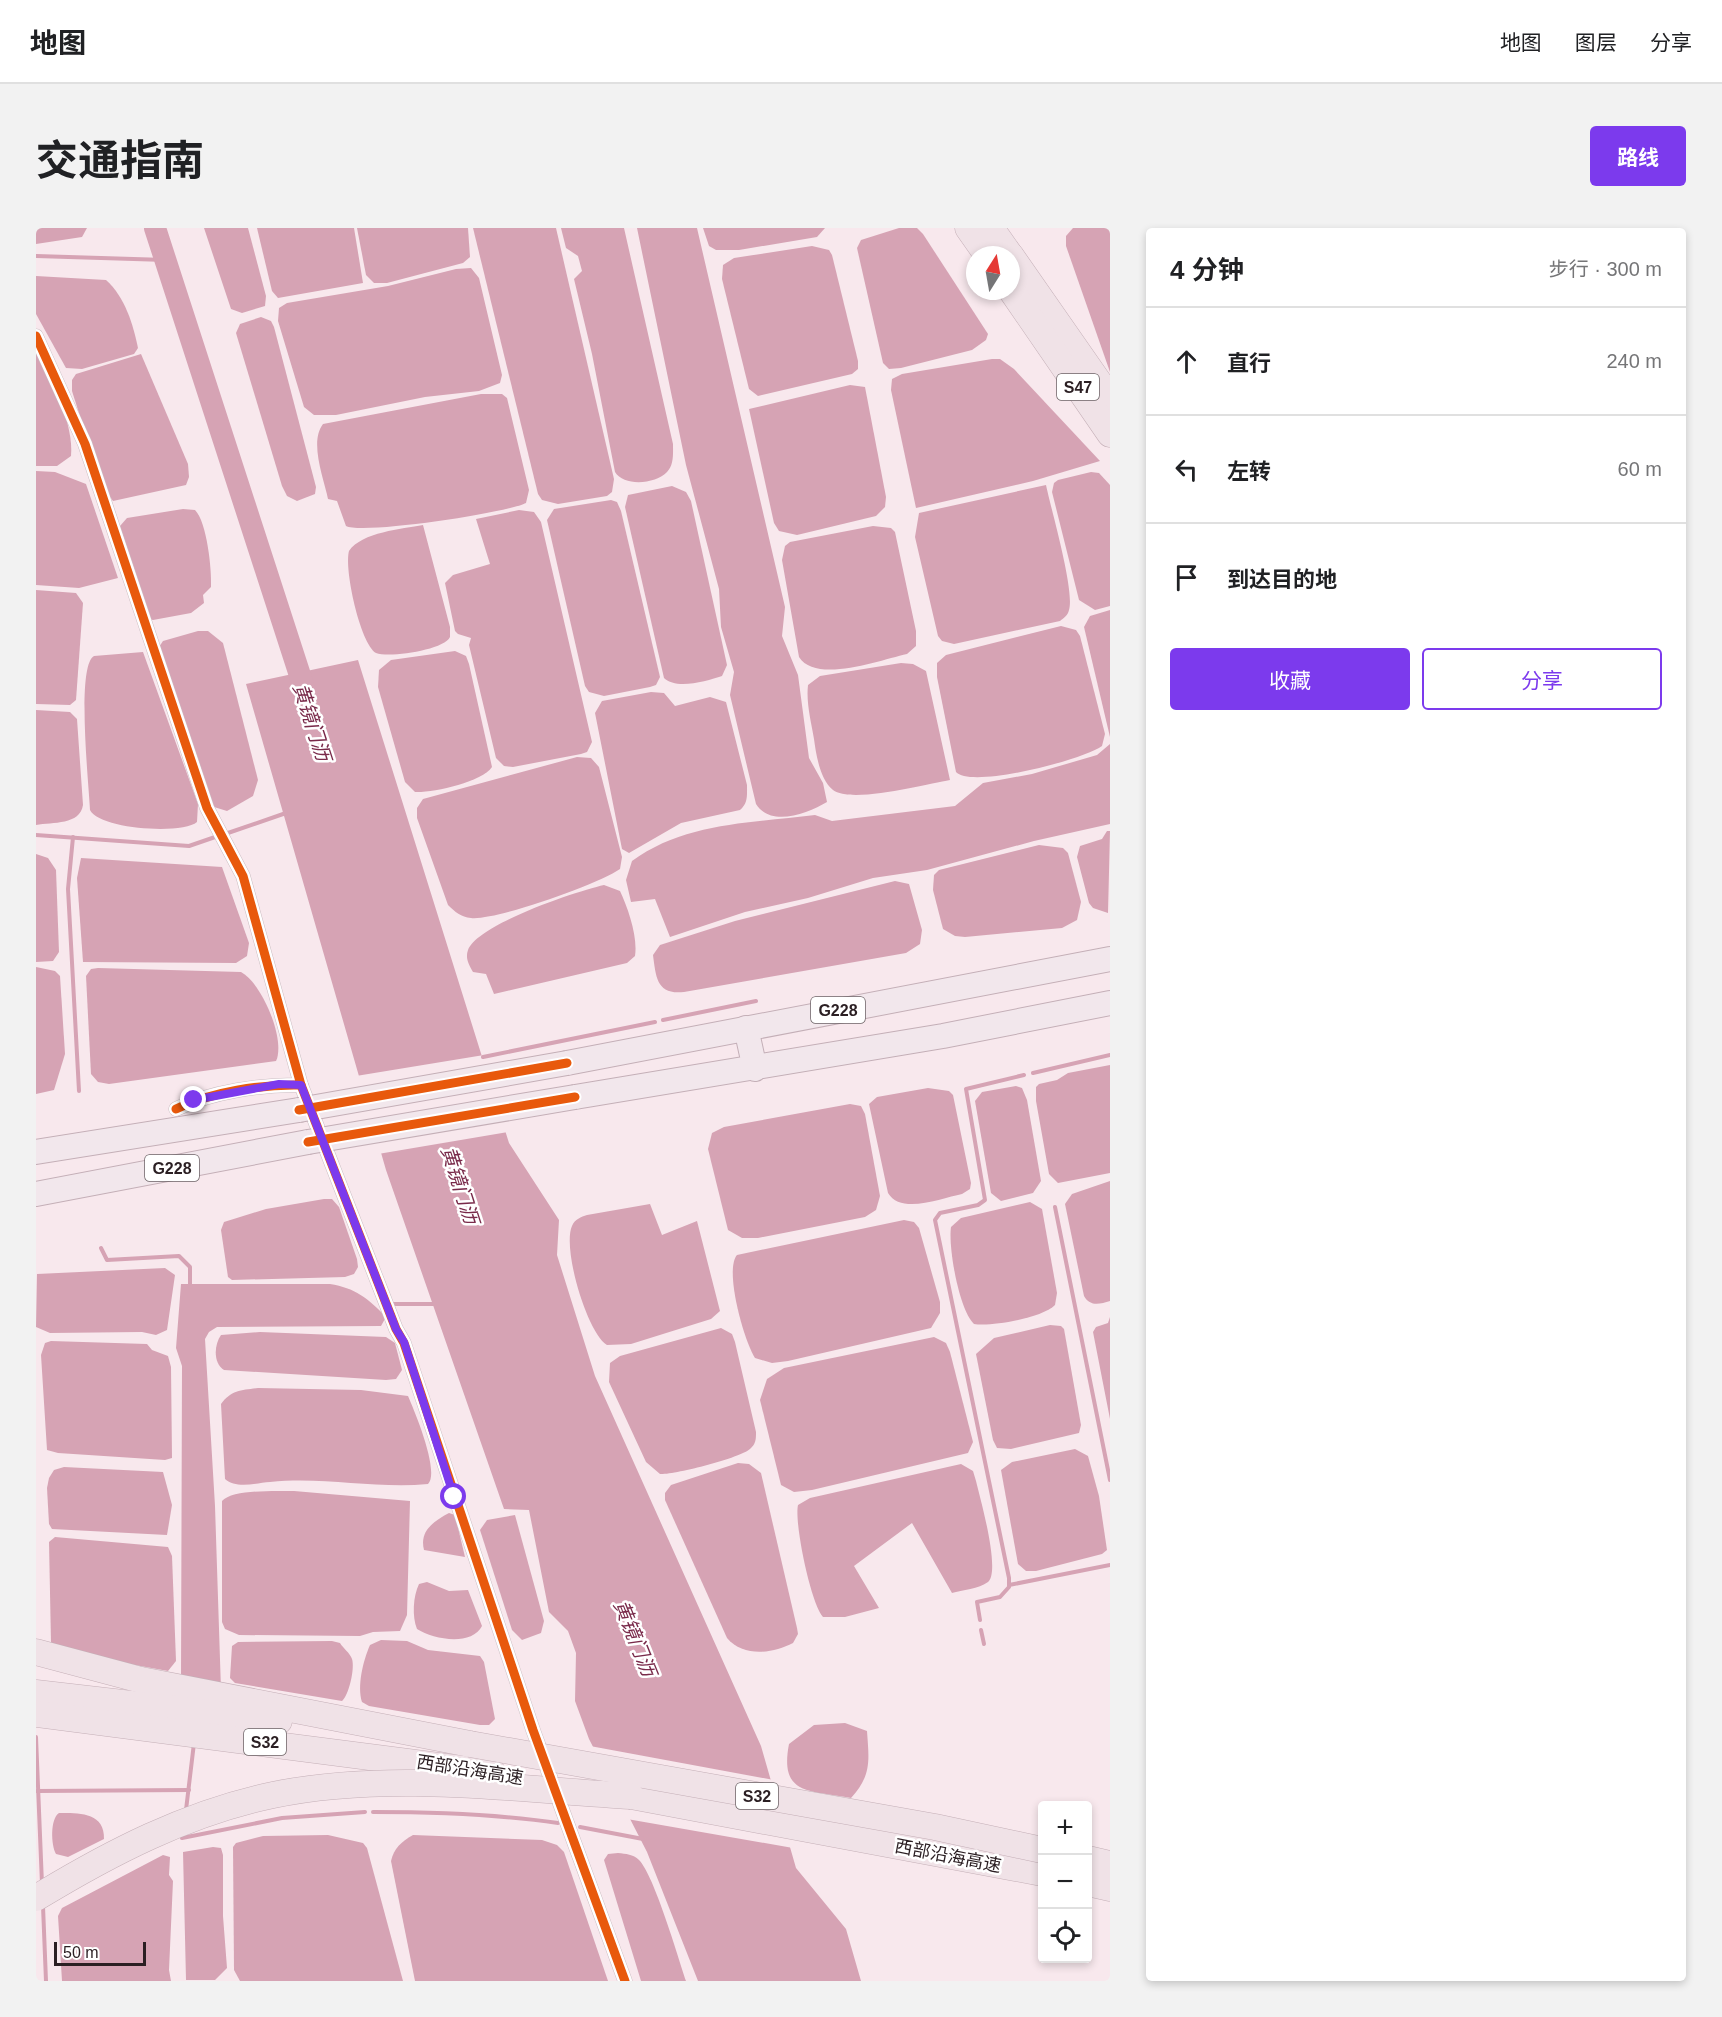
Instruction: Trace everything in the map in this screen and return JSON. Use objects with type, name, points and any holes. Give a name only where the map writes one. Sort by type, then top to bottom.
[{"type":"highway","points":[[968,228],[981,246]]},
{"type":"highway","name":"S47","points":[[991,228],[1004,246]]},
{"type":"highway","name":"S47","points":[[1020,273],[1110,434]]},
{"type":"highway","name":"S47","points":[[1020,299],[1110,398]]},
{"type":"highway","name":"G228","points":[[36,1152],[299,1110],[567,1063],[1110,959]]},
{"type":"highway","name":"G228","points":[[36,1194],[308,1142],[755,1069],[943,1036],[1110,1003]]},
{"type":"highway","points":[[746,1028],[755,1069]]},
{"type":"highway","points":[[36,1652],[141,1680],[470,1744]]},
{"type":"highway","name":"西部沿海高速","points":[[36,1693],[470,1744],[935,1827],[1038,1849]]},
{"type":"highway","name":"西部沿海高速","points":[[36,1714],[362,1754],[631,1796],[1038,1872]]},
{"type":"highway","points":[[36,1898],[109,1854],[173,1826],[272,1795],[342,1786],[406,1784],[631,1796]]},
{"type":"highway","points":[[1092,1860],[1110,1864]]},
{"type":"highway","points":[[1092,1884],[1110,1888]]},
{"type":"street","points":[[36,336],[85,444],[207,808],[243,876],[301,1085],[396,1329],[404,1342],[533,1730],[625,1981]]},
{"type":"street","points":[[176,1109],[194,1100],[279,1084],[301,1085]]},
{"type":"water","points":[[36,228],[87,228],[82,237],[36,244]]},
{"type":"water","points":[[204,228],[248,228],[266,296],[265,306],[242,313],[231,309]]},
{"type":"water","points":[[257,228],[354,228],[363,283],[278,298],[272,291]]},
{"type":"water","points":[[357,228],[468,228],[470,257],[463,263],[387,283],[374,283],[366,275]]},
{"type":"water","points":[[473,228],[556,228],[614,479],[612,492],[607,496],[558,504],[542,500],[538,494]]},
{"type":"water","points":[[561,228],[624,228],[673,444],[671,466],[667,472],[656,479],[633,482],[619,477],[615,472],[592,354],[574,279],[582,271],[578,256],[566,248]]},
{"type":"water","points":[[637,228],[697,228],[785,607],[782,636],[798,675],[809,758],[823,783],[827,802],[800,814],[780,817],[771,815],[756,804],[730,695],[734,672],[721,627],[719,589],[686,465]]},
{"type":"water","points":[[703,228],[825,228],[817,237],[739,250],[716,250],[709,246]]},
{"type":"water","points":[[899,228],[917,228],[923,234],[988,334],[986,340],[972,350],[901,368],[889,369],[883,363],[857,248],[861,240]]},
{"type":"water","points":[[1073,228],[1110,228],[1110,372],[1066,246],[1066,236]]},
{"type":"water","points":[[812,246],[829,250],[832,255],[858,369],[852,374],[758,396],[749,389],[722,279],[723,265],[734,258]]},
{"type":"water","points":[[471,268],[479,278],[502,375],[500,383],[479,391],[425,397],[336,415],[314,415],[304,407],[278,321],[279,308],[287,303],[388,286],[456,269]]},
{"type":"water","points":[[36,276],[106,280],[118,294],[131,320],[138,348],[134,354],[82,369],[66,368],[36,314]]},
{"type":"water","points":[[261,317],[271,321],[274,327],[316,487],[315,494],[297,501],[287,496],[282,486],[236,333],[240,324]]},
{"type":"water","points":[[36,351],[61,402],[69,430],[71,456],[57,466],[36,466]]},
{"type":"water","points":[[141,354],[188,464],[189,477],[186,485],[113,501],[102,486],[72,391],[72,380],[76,374]]},
{"type":"water","points":[[1000,359],[1014,369],[1100,461],[1033,481],[916,508],[891,390],[892,379],[902,374]]},
{"type":"water","points":[[850,385],[865,387],[886,497],[885,507],[876,516],[797,535],[779,531],[774,523],[749,409]]},
{"type":"water","points":[[481,394],[502,394],[507,398],[529,490],[526,503],[492,512],[435,522],[378,528],[346,526],[337,501],[328,499],[321,471],[317,440],[323,424]]},
{"type":"water","points":[[36,471],[55,472],[86,484],[118,578],[79,588],[36,585]]},
{"type":"water","points":[[1091,472],[1099,473],[1110,485],[1110,606],[1095,610],[1079,600],[1052,492],[1054,483],[1058,480]]},
{"type":"water","points":[[1046,485],[1069,586],[1070,600],[1067,615],[1060,621],[954,644],[942,641],[938,636],[915,537],[919,513]]},
{"type":"water","points":[[672,486],[686,492],[691,501],[727,665],[722,676],[684,684],[669,682],[664,678],[625,507],[628,495]]},
{"type":"water","points":[[611,500],[617,502],[621,511],[660,677],[656,685],[604,696],[589,692],[585,686],[547,520],[554,509]]},
{"type":"water","points":[[183,509],[195,510],[203,525],[210,558],[211,587],[203,595],[204,603],[191,613],[149,619],[120,526],[127,518]]},
{"type":"water","points":[[519,510],[534,512],[541,522],[592,742],[587,752],[581,754],[513,767],[504,766],[496,758],[469,645],[471,638],[455,631],[445,583],[453,575],[490,564],[476,519]]},
{"type":"water","points":[[423,525],[450,627],[450,637],[438,646],[416,652],[376,653],[364,635],[359,621],[351,589],[349,551],[363,539],[373,535]]},
{"type":"water","points":[[873,526],[891,528],[895,532],[916,631],[916,646],[907,654],[849,668],[819,669],[807,665],[799,657],[782,560],[785,546],[790,542]]},
{"type":"water","points":[[36,590],[76,593],[83,603],[76,700],[70,705],[36,704]]},
{"type":"water","points":[[1110,610],[1110,737],[1084,627],[1090,616]]},
{"type":"water","points":[[1061,626],[1076,630],[1080,636],[1105,734],[1102,746],[1073,758],[1027,771],[982,777],[966,776],[956,772],[937,677],[937,663],[946,655]]},
{"type":"water","points":[[198,631],[208,631],[223,643],[258,780],[253,796],[227,811],[214,807],[159,647],[163,641]]},
{"type":"water","points":[[455,651],[466,656],[469,664],[492,767],[468,782],[433,791],[415,792],[405,782],[378,687],[379,670],[391,660]]},
{"type":"water","points":[[143,652],[198,804],[197,822],[188,826],[159,829],[124,826],[97,817],[90,810],[85,703],[89,665],[94,656]]},
{"type":"water","points":[[358,660],[509,1143],[559,1220],[557,1255],[595,1376],[761,1746],[796,1868],[846,1929],[861,1981],[698,1981],[647,1852],[589,1739],[575,1701],[576,1653],[568,1631],[549,1612],[529,1510],[504,1509],[386,1170],[246,684]]},
{"type":"water","points":[[901,663],[913,664],[926,671],[950,780],[872,794],[842,794],[833,790],[825,780],[817,759],[808,705],[808,685],[820,676]]},
{"type":"water","points":[[651,692],[664,693],[675,706],[710,697],[726,702],[747,785],[746,799],[740,810],[681,823],[629,853],[622,849],[595,713],[602,701]]},
{"type":"water","points":[[36,710],[70,712],[77,719],[83,805],[77,816],[71,819],[36,825]]},
{"type":"water","points":[[1110,744],[1110,824],[1034,841],[927,870],[873,878],[808,898],[745,912],[670,937],[655,899],[631,902],[626,880],[632,861],[674,838],[720,826],[743,823],[815,815],[832,821],[955,806],[983,783],[1032,774],[1097,755]]},
{"type":"water","points":[[577,757],[591,758],[599,767],[622,857],[620,869],[570,892],[501,914],[471,918],[456,912],[448,905],[417,818],[417,808],[423,799]]},
{"type":"water","points":[[1107,831],[1110,831],[1108,913],[1093,908],[1089,903],[1077,857],[1080,846],[1102,839]]},
{"type":"water","points":[[1039,845],[1063,848],[1068,853],[1081,902],[1077,920],[1062,928],[965,937],[955,936],[943,929],[933,890],[934,875],[939,870]]},
{"type":"water","points":[[36,854],[48,858],[56,870],[59,952],[53,961],[36,962]]},
{"type":"water","points":[[81,858],[222,867],[249,943],[247,956],[236,963],[83,962],[77,878]]},
{"type":"water","points":[[895,881],[909,884],[922,930],[920,944],[906,953],[684,992],[668,991],[663,988],[657,978],[653,955],[660,945],[735,921]]},
{"type":"water","points":[[604,885],[620,891],[632,923],[635,956],[627,963],[494,994],[486,974],[473,972],[467,959],[468,950],[476,940],[490,930],[552,901]]},
{"type":"water","points":[[36,967],[55,971],[60,976],[65,1054],[54,1090],[36,1094]]},
{"type":"water","points":[[91,969],[241,972],[257,988],[270,1013],[278,1040],[276,1061],[109,1084],[98,1082],[91,1074],[86,976]]},
{"type":"water","points":[[1110,1065],[1110,1173],[1058,1183],[1049,1174],[1036,1101],[1036,1087],[1039,1084],[1057,1080],[1068,1073]]},
{"type":"water","points":[[1016,1086],[1022,1088],[1027,1100],[1041,1181],[1033,1193],[1001,1201],[991,1193],[975,1101],[982,1092]]},
{"type":"water","points":[[928,1088],[949,1091],[953,1095],[971,1183],[970,1189],[962,1194],[933,1201],[902,1203],[894,1200],[888,1193],[869,1104],[877,1097]]},
{"type":"water","points":[[850,1104],[861,1106],[865,1114],[880,1196],[876,1210],[865,1217],[758,1238],[742,1238],[728,1230],[708,1149],[712,1133],[724,1127]]},
{"type":"water","points":[[1110,1181],[1110,1301],[1096,1304],[1089,1302],[1084,1296],[1065,1204],[1072,1194]]},
{"type":"water","points":[[332,1199],[339,1207],[357,1259],[358,1267],[354,1274],[345,1277],[232,1280],[228,1277],[221,1230],[224,1222],[266,1209]]},
{"type":"water","points":[[1030,1202],[1042,1209],[1057,1293],[1055,1305],[1028,1318],[992,1324],[974,1324],[959,1292],[951,1249],[951,1227],[961,1218]]},
{"type":"water","points":[[650,1204],[662,1235],[697,1221],[720,1311],[711,1319],[631,1344],[607,1345],[599,1337],[592,1324],[578,1289],[570,1252],[572,1226],[576,1220],[587,1215]]},
{"type":"water","points":[[904,1220],[914,1222],[919,1228],[940,1302],[940,1313],[931,1328],[788,1361],[772,1363],[755,1358],[741,1322],[734,1290],[734,1263],[737,1255]]},
{"type":"water","points":[[165,1268],[175,1275],[167,1330],[156,1335],[142,1332],[50,1333],[36,1327],[37,1274]]},
{"type":"water","points":[[181,1284],[330,1284],[347,1288],[361,1295],[386,1317],[381,1326],[217,1327],[209,1332],[205,1339],[215,1506],[221,1690],[181,1680],[182,1366],[176,1348]]},
{"type":"water","points":[[1110,1317],[1110,1419],[1093,1332],[1096,1327],[1108,1323]]},
{"type":"water","points":[[1050,1325],[1061,1326],[1064,1329],[1081,1425],[1079,1433],[1011,1449],[997,1448],[993,1440],[976,1354],[994,1338]]},
{"type":"water","points":[[721,1328],[732,1334],[735,1342],[756,1432],[755,1443],[744,1453],[721,1461],[679,1472],[660,1474],[646,1462],[609,1382],[610,1363],[620,1356]]},
{"type":"water","points":[[260,1332],[386,1337],[395,1343],[402,1370],[396,1379],[386,1380],[224,1370],[220,1367],[216,1354],[221,1335]]},
{"type":"water","points":[[934,1337],[946,1343],[950,1352],[973,1442],[968,1453],[812,1490],[794,1492],[781,1485],[760,1400],[767,1379],[784,1368]]},
{"type":"water","points":[[51,1341],[147,1344],[152,1350],[168,1356],[171,1367],[172,1458],[165,1460],[58,1453],[47,1450],[41,1355],[45,1343]]},
{"type":"water","points":[[258,1388],[361,1390],[408,1396],[429,1455],[431,1477],[428,1484],[388,1485],[309,1480],[240,1485],[230,1482],[225,1479],[221,1404],[233,1393]]},
{"type":"water","points":[[1075,1449],[1088,1456],[1099,1496],[1107,1550],[1102,1554],[1036,1571],[1026,1571],[1018,1564],[1001,1470],[1012,1462]]},
{"type":"water","points":[[738,1463],[749,1464],[761,1473],[798,1634],[793,1643],[776,1650],[749,1651],[727,1638],[665,1500],[665,1493],[671,1485]]},
{"type":"water","points":[[961,1464],[973,1471],[985,1518],[992,1564],[988,1582],[975,1588],[952,1593],[912,1523],[854,1566],[879,1608],[845,1617],[823,1617],[813,1597],[804,1563],[797,1514],[798,1505],[810,1498]]},
{"type":"water","points":[[64,1467],[163,1472],[172,1505],[167,1535],[52,1529],[49,1524],[47,1488],[54,1470]]},
{"type":"water","points":[[294,1491],[410,1501],[407,1615],[400,1631],[373,1632],[360,1636],[239,1635],[225,1629],[222,1622],[222,1501],[235,1494]]},
{"type":"water","points":[[449,1513],[455,1515],[465,1557],[424,1550],[424,1537],[429,1527]]},
{"type":"water","points":[[515,1515],[544,1621],[541,1633],[522,1640],[512,1630],[480,1530],[487,1520]]},
{"type":"water","points":[[55,1537],[168,1547],[172,1556],[176,1661],[168,1671],[124,1663],[51,1643],[49,1542]]},
{"type":"water","points":[[427,1582],[449,1591],[468,1590],[482,1626],[477,1632],[462,1639],[452,1639],[433,1636],[417,1629],[414,1613],[415,1594],[419,1584]]},
{"type":"water","points":[[381,1640],[407,1641],[428,1650],[480,1656],[484,1662],[495,1719],[489,1725],[480,1725],[369,1706],[362,1702],[360,1681],[365,1658],[370,1645]]},
{"type":"water","points":[[332,1641],[340,1643],[350,1655],[353,1663],[349,1687],[342,1701],[235,1683],[230,1678],[232,1646],[238,1642]]},
{"type":"water","points":[[845,1723],[867,1731],[868,1767],[863,1782],[851,1798],[811,1791],[793,1782],[787,1761],[789,1744],[814,1725]]},
{"type":"water","points":[[59,1813],[82,1814],[95,1819],[103,1830],[104,1839],[68,1857],[56,1854],[52,1832],[54,1821]]},
{"type":"water","points":[[328,1835],[363,1843],[367,1848],[403,1981],[240,1981],[234,1970],[233,1847],[236,1843],[263,1836]]},
{"type":"water","points":[[413,1835],[542,1840],[557,1845],[564,1852],[608,1981],[415,1981],[391,1861],[399,1846]]},
{"type":"water","points":[[213,1847],[221,1848],[223,1855],[223,1916],[227,1968],[215,1980],[186,1980],[183,1852]]},
{"type":"water","points":[[618,1853],[639,1860],[652,1882],[686,1981],[641,1981],[604,1860],[608,1854]]},
{"type":"water","points":[[163,1855],[170,1857],[169,1875],[173,1881],[169,1970],[171,1981],[62,1981],[58,1916],[62,1908]]},
{"type":"pier","points":[[484,1055],[508,1132],[378,1154],[356,1076]]},
{"type":"pier","points":[[590,1746],[774,1780],[793,1848],[627,1819]]},
{"type":"waterway","name":"黄镜门沥","points":[[155,228],[308,700]]},
{"type":"waterway","points":[[36,256],[166,260]]},
{"type":"waterway","points":[[225,834],[286,813]]},
{"type":"waterway","points":[[36,835],[189,846],[218,836]]},
{"type":"waterway","points":[[73,837],[68,889],[79,1091]]},
{"type":"waterway","points":[[663,1020],[756,1001]]},
{"type":"waterway","points":[[483,1057],[655,1022]]},
{"type":"waterway","points":[[1033,1073],[1110,1055]]},
{"type":"waterway","points":[[980,1620],[977,1602],[1000,1597],[1009,1587],[1009,1578],[935,1220],[940,1213],[978,1205],[985,1200],[966,1089],[1024,1075]]},
{"type":"waterway","points":[[1055,1207],[1110,1480]]},
{"type":"waterway","points":[[101,1248],[107,1260],[179,1256],[190,1267],[190,1287]]},
{"type":"waterway","points":[[390,1304],[436,1304]]},
{"type":"waterway","points":[[1009,1585],[1110,1565]]},
{"type":"waterway","points":[[981,1630],[984,1644]]},
{"type":"waterway","points":[[36,1737],[42,1884]]},
{"type":"waterway","points":[[186,1810],[194,1743]]},
{"type":"waterway","points":[[37,1791],[189,1790]]},
{"type":"waterway","points":[[183,1833],[182,1838],[282,1818],[365,1812]]},
{"type":"waterway","points":[[373,1812],[466,1814],[558,1823]]},
{"type":"waterway","points":[[580,1827],[643,1839]]},
{"type":"waterway","points":[[43,1906],[46,1981]]},
{"type":"cycle path","points":[[36,336],[85,444],[207,808],[243,876],[301,1085],[237,1090],[205,1098],[176,1109]]},
{"type":"cycle path","points":[[299,1110],[567,1063]]},
{"type":"cycle path","points":[[301,1085],[396,1329],[404,1343],[533,1730],[625,1981]]},
{"type":"cycle path","points":[[308,1142],[575,1097]]},
{"type":"route","points":[[194,1100],[279,1084],[301,1085],[396,1329],[404,1342],[454,1497]]}]
